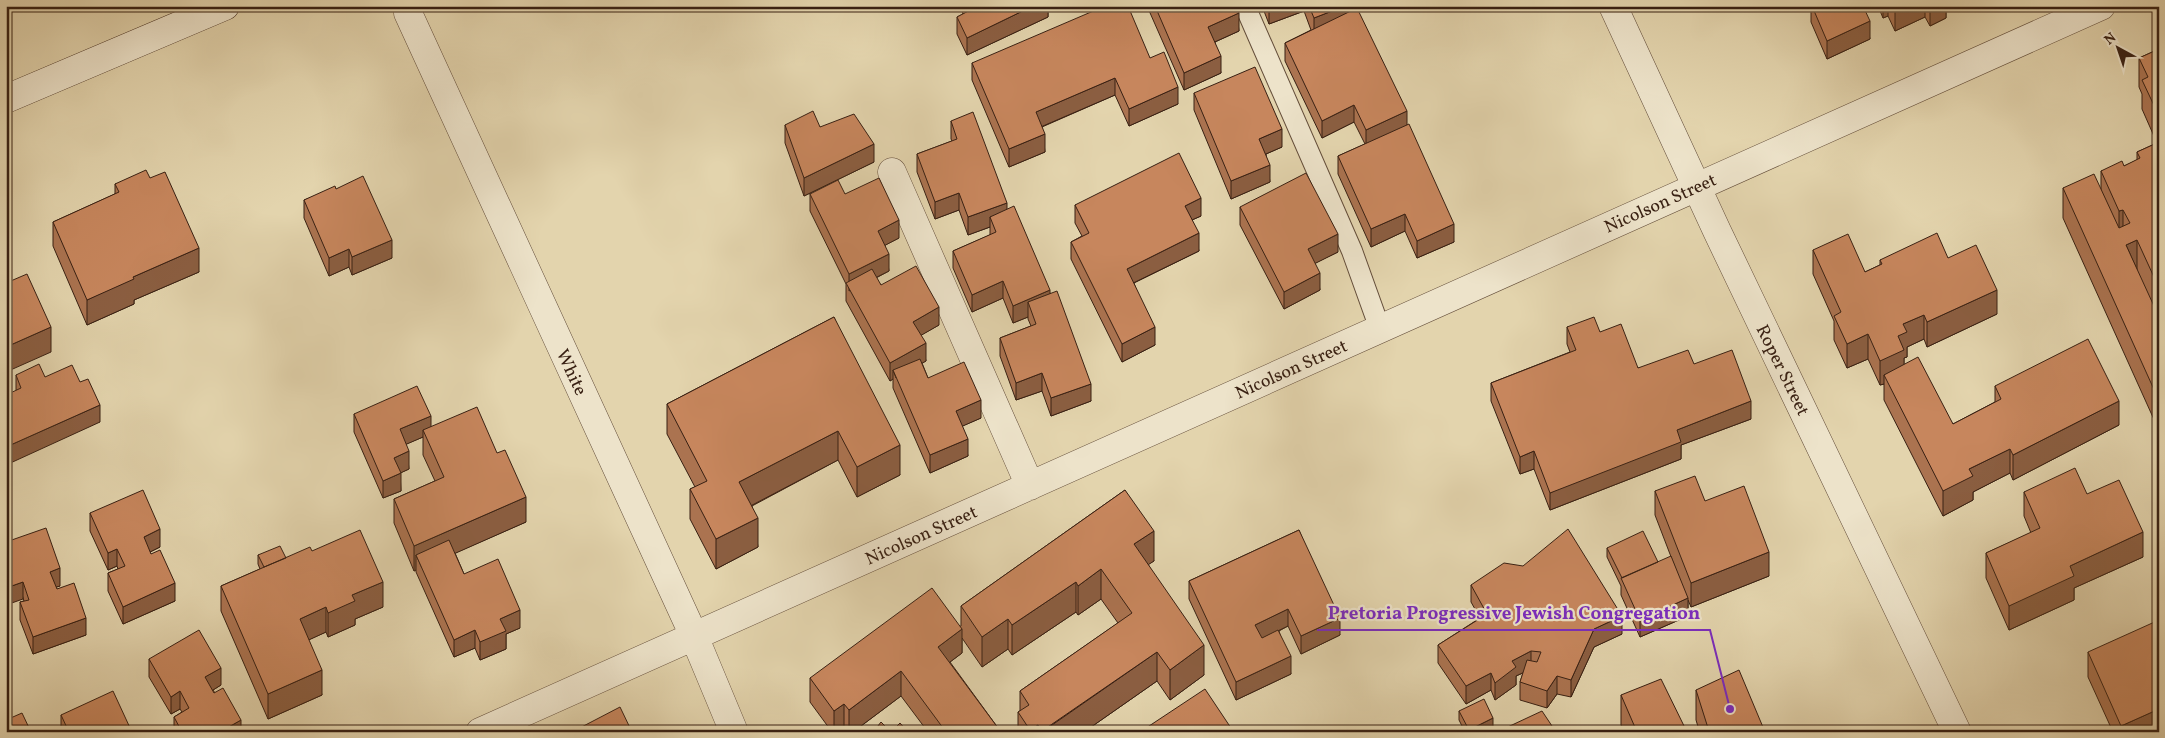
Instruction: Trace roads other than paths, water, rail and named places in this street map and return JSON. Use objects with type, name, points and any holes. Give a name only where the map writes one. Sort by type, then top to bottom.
[{"type":"street","points":[[6,99],[226,6]]},
{"type":"street","name":"Roper Street","points":[[1613,6],[1696,187],[1957,732]]},
{"type":"street","name":"Nicolson Street","points":[[480,732],[1696,187],[2062,14],[2101,6]]},
{"type":"street","name":"White","points":[[408,13],[694,636],[734,732]]},
{"type":"street","points":[[892,172],[1030,486]]},
{"type":"lane","points":[[1248,13],[1352,251],[1380,329]]},
{"type":"place","name":"Pretoria Progressive Jewish Congregation","points":[[1730,709]]}]
